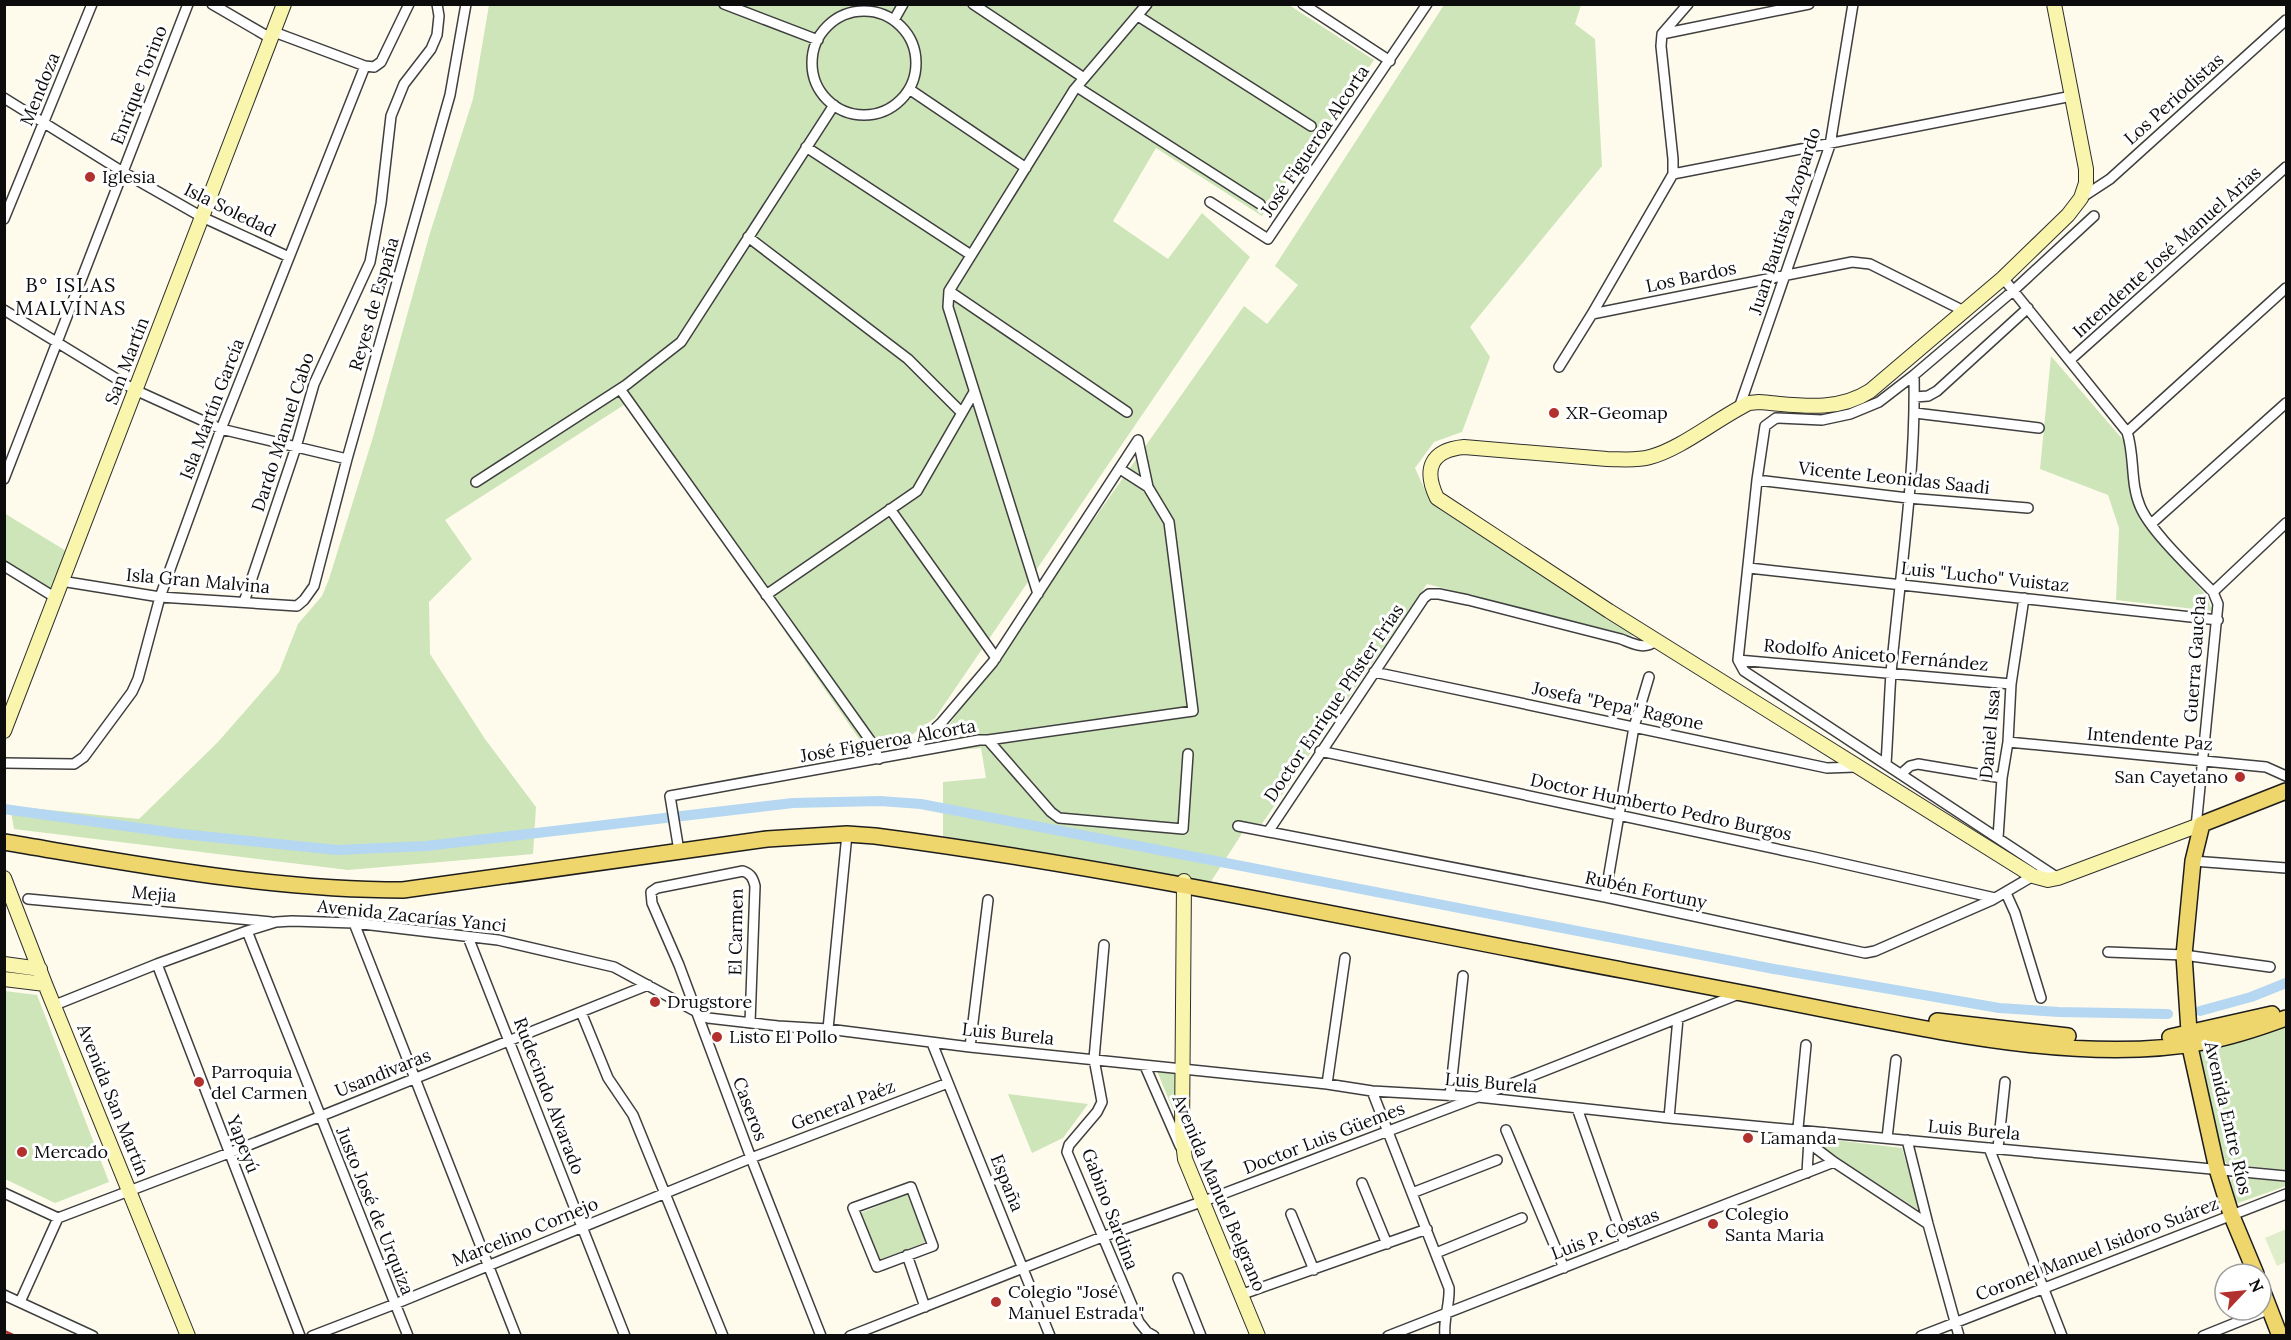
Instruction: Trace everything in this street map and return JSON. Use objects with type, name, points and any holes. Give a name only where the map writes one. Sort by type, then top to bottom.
[{"type":"main road","name":"San Martín","points":[[4,731],[285,4]]},
{"type":"main road","points":[[2054,4],[2086,169],[2086,183],[2081,198],[2068,215],[2003,278],[1870,391],[1859,399],[1828,407],[1759,402],[1739,408],[1650,457],[1607,459],[1464,447],[1449,448],[1438,455],[1432,464],[1429,475],[1430,485],[1437,498],[1656,641],[2033,876],[2049,880],[2058,878],[2286,791]]},
{"type":"main road","name":"Avenida Entre Ríos","points":[[2199,825],[2193,861],[2184,955],[2189,1039],[2217,1169],[2231,1214],[2251,1262]]},
{"type":"main road","points":[[4,842],[215,876],[370,890],[403,890],[792,832],[851,830],[969,843],[1957,1035],[2098,1048],[2253,1030],[2286,1018]]},
{"type":"main road","points":[[4,836],[200,868],[328,880],[390,882],[442,879],[548,862],[679,848],[847,834],[1021,857],[1184,883],[1483,935],[1789,995],[1959,1024],[2099,1040],[2172,1037],[2189,1039],[2286,1011]]},
{"type":"main road","name":"Avenida San Martín","points":[[4,878],[188,1335]]},
{"type":"main road","points":[[1184,883],[1182,1133],[1185,1159]]},
{"type":"main road","points":[[4,964],[40,969]]},
{"type":"main road","points":[[4,979],[45,984]]},
{"type":"main road","name":"Avenida Manuel Belgrano","points":[[1185,1159],[1243,1294],[1258,1335]]},
{"type":"main road","points":[[2273,1317],[2280,1335]]},
{"type":"street","name":"Mendoza","points":[[4,219],[93,4]]},
{"type":"street","name":"Enrique Torino","points":[[4,479],[188,4]]},
{"type":"street","points":[[212,4],[273,35],[374,67],[381,62],[409,4]]},
{"type":"street","name":"Dardo Manuel Cabo","points":[[244,602],[296,447],[314,384],[370,262],[381,203],[391,116],[404,84],[431,49],[437,35],[439,16],[437,4]]},
{"type":"street","name":"Reyes de España","points":[[297,606],[314,586],[347,459],[450,95],[466,4]]},
{"type":"street","points":[[724,4],[818,40]]},
{"type":"street","points":[[894,20],[903,4]]},
{"type":"street","points":[[973,4],[1084,78]]},
{"type":"street","points":[[1038,594],[948,307],[948,291],[1077,87],[1147,4]]},
{"type":"street","points":[[1303,4],[1390,60]]},
{"type":"street","name":"José Figueroa Alcorta","points":[[1210,202],[1269,239],[1427,4]]},
{"type":"street","points":[[1559,367],[1673,174],[1661,46],[1662,34],[1688,4]]},
{"type":"street","points":[[1662,34],[1809,4]]},
{"type":"street","name":"Juan Bautista Azopardo","points":[[1739,408],[1830,145],[1852,4]]},
{"type":"street","points":[[862,10],[879,13],[894,20],[906,32],[914,48],[916,66],[913,83],[903,98],[889,109],[873,115],[855,115],[825,98],[816,83],[812,67],[813,50],[831,22],[846,14],[862,10]]},
{"type":"street","points":[[1138,15],[1311,126]]},
{"type":"street","name":"Los Periodistas","points":[[2081,198],[2110,179],[2286,20]]},
{"type":"street","name":"Isla Martín García","points":[[4,763],[74,764],[84,757],[132,692],[138,679],[160,597],[221,429],[365,66]]},
{"type":"street","points":[[1077,87],[1260,204]]},
{"type":"street","points":[[909,90],[1026,168]]},
{"type":"street","points":[[1673,174],[2072,96]]},
{"type":"street","name":"Isla Soledad","points":[[4,98],[123,172],[202,217],[289,257]]},
{"type":"street","points":[[476,482],[620,389],[681,342],[834,105]]},
{"type":"street","points":[[806,147],[971,255]]},
{"type":"street","name":"Intendente José Manuel Arias","points":[[2070,360],[2286,167]]},
{"type":"street","points":[[2058,878],[1744,671],[1738,660],[1757,480],[1766,426],[1776,418],[1822,420],[1850,414],[1879,402],[2014,290],[2094,216]]},
{"type":"street","points":[[748,237],[908,359],[962,413]]},
{"type":"street","name":"Los Bardos","points":[[1592,314],[1852,262],[1870,264],[1964,311]]},
{"type":"street","points":[[2003,278],[2127,432],[2131,444],[2135,485],[2140,506],[2151,524],[2213,592]]},
{"type":"street","points":[[2127,432],[2286,288]]},
{"type":"street","points":[[948,291],[1127,412]]},
{"type":"street","points":[[1915,397],[1928,396],[1937,391],[2028,308]]},
{"type":"street","points":[[4,310],[135,390],[221,429],[347,459]]},
{"type":"street","points":[[1886,764],[1891,673],[1915,413],[1914,375]]},
{"type":"street","points":[[620,389],[872,744],[879,759]]},
{"type":"street","points":[[766,595],[917,491],[974,392]]},
{"type":"street","points":[[2151,524],[2286,403]]},
{"type":"street","points":[[1915,413],[2039,428]]},
{"type":"street","points":[[909,753],[942,722],[996,658],[1138,440],[1148,487],[1169,522],[1193,711],[988,740]]},
{"type":"street","points":[[1120,470],[1148,487]]},
{"type":"street","name":"Vicente Leonidas Saadi","points":[[1757,480],[1908,498],[2028,507]]},
{"type":"street","points":[[890,509],[996,658]]},
{"type":"street","name":"Guerra Gaucha","points":[[2199,825],[2203,760],[2218,620],[2218,604],[2213,592],[2286,523]]},
{"type":"street","points":[[4,566],[56,598]]},
{"type":"street","name":"Luis \"Lucho\" Vuistaz","points":[[1749,568],[2218,620]]},
{"type":"street","name":"Isla Gran Malvina","points":[[61,581],[160,597],[297,606]]},
{"type":"street","name":"Doctor Enrique Pfister Frías","points":[[1268,832],[1320,751],[1424,598],[1429,594],[1468,600],[1621,639],[1637,646],[1649,646],[1656,641]]},
{"type":"street","name":"Daniel Issa","points":[[1998,838],[2002,778],[2008,742],[2011,684],[2024,598]]},
{"type":"street","name":"Rodolfo Aniceto Fernández","points":[[1738,660],[2011,684]]},
{"type":"street","name":"Josefa \"Pepa\" Ragone","points":[[1374,672],[1827,768],[1856,767]]},
{"type":"street","points":[[1605,897],[1634,727],[1649,677]]},
{"type":"street","name":"José Figueroa Alcorta","points":[[679,848],[670,796],[979,740],[988,740],[1051,812],[1059,818],[1183,829],[1188,754]]},
{"type":"street","name":"Intendente Paz","points":[[2008,742],[2266,767],[2286,776]]},
{"type":"street","name":"Doctor Humberto Pedro Burgos","points":[[1320,751],[1995,898]]},
{"type":"street","points":[[1900,774],[1910,766],[1918,764],[2002,778]]},
{"type":"street","name":"Rubén Fortuny","points":[[1238,826],[1605,897],[1865,953],[1875,951],[2006,893],[2033,876]]},
{"type":"street","points":[[828,1029],[847,834]]},
{"type":"street","points":[[2193,861],[2286,868]]},
{"type":"street","name":"El Carmen","points":[[651,892],[657,888],[743,871],[749,873],[755,886],[750,1023]]},
{"type":"street","name":"Caseros","points":[[651,892],[652,903],[679,965],[751,1158],[821,1335]]},
{"type":"street","points":[[2006,893],[2041,999]]},
{"type":"street","name":"Mejia","points":[[28,899],[276,922]]},
{"type":"street","points":[[970,1047],[988,900]]},
{"type":"street","name":"Avenida Zacarías Yanci","points":[[55,1005],[247,931],[276,922],[292,921],[354,923],[498,940],[614,967],[695,1011]]},
{"type":"street","points":[[354,923],[516,1335]]},
{"type":"street","name":"Justo José de Urquiza","points":[[247,931],[319,1117],[408,1335]]},
{"type":"street","name":"Rudecindo Alvarado","points":[[468,937],[625,1335]]},
{"type":"street","points":[[1094,1059],[1104,945]]},
{"type":"street","points":[[2108,952],[2184,955],[2270,967]]},
{"type":"street","points":[[1328,1084],[1345,958]]},
{"type":"street","name":"Yapeyú","points":[[157,964],[300,1335]]},
{"type":"street","points":[[1450,1096],[1463,976]]},
{"type":"street","name":"Usandivaras","points":[[58,1218],[229,1153],[648,985]]},
{"type":"street","name":"Doctor Luis Güemes","points":[[850,1335],[1478,1097],[1741,993]]},
{"type":"street","name":"Luis Burela","points":[[695,1011],[708,1018],[750,1023],[828,1029],[932,1043],[1328,1084],[1372,1091],[1478,1097],[1669,1118],[1809,1129],[2286,1176]]},
{"type":"street","points":[[581,1012],[608,1078],[633,1115],[723,1335]]},
{"type":"street","points":[[1669,1118],[1678,1018]]},
{"type":"street","name":"España","points":[[932,1043],[1050,1335]]},
{"type":"street","points":[[1798,1128],[1806,1046]]},
{"type":"street","name":"Gabino Sardina","points":[[1094,1059],[1102,1102],[1097,1112],[1069,1145],[1067,1152],[1139,1322],[1154,1335]]},
{"type":"street","points":[[1887,1137],[1896,1060]]},
{"type":"street","name":"Avenida Manuel Belgrano","points":[[1145,1066],[1185,1159]]},
{"type":"street","points":[[2005,1082],[1994,1148],[2043,1289],[2062,1335]]},
{"type":"street","name":"General Paéz","points":[[751,1158],[948,1083]]},
{"type":"street","points":[[1372,1091],[1449,1288],[1450,1300],[1444,1324],[1445,1335]]},
{"type":"street","points":[[1577,1108],[1625,1244]]},
{"type":"street","points":[[1807,1173],[1809,1129]]},
{"type":"street","points":[[1506,1130],[1564,1268]]},
{"type":"street","points":[[1908,1140],[1928,1224],[1959,1335]]},
{"type":"street","points":[[1809,1143],[1928,1224]]},
{"type":"street","name":"Marcelino Cornejo","points":[[312,1335],[395,1304],[751,1158]]},
{"type":"street","points":[[1412,1193],[1497,1160]]},
{"type":"street","name":"Luis P. Costas","points":[[1388,1335],[1834,1162]]},
{"type":"street","points":[[1362,1184],[1387,1244]]},
{"type":"street","points":[[911,1187],[933,1246],[907,1255],[877,1267],[853,1208],[911,1187]]},
{"type":"street","points":[[4,1193],[58,1218],[20,1302]]},
{"type":"street","name":"Coronel Manuel Isidoro Suárez","points":[[1921,1335],[2286,1194]]},
{"type":"street","points":[[1291,1214],[1314,1270]]},
{"type":"street","points":[[1436,1253],[1522,1218]]},
{"type":"street","points":[[1243,1294],[1427,1229]]},
{"type":"street","points":[[907,1255],[925,1307]]},
{"type":"street","points":[[1178,1278],[1201,1335]]},
{"type":"street","points":[[4,1295],[93,1335]]},
{"type":"street","points":[[2204,1335],[2237,1322]]},
{"type":"green space","points":[[489,5],[1289,5],[1374,60],[1262,216],[1156,148],[1113,221],[1168,259],[1202,213],[1250,257],[935,718],[906,739],[866,749],[627,403],[445,520],[472,559],[429,602],[430,654],[485,739],[536,807],[533,854],[348,870],[14,829],[10,806],[139,819],[218,742],[279,672],[298,624],[322,596],[329,579],[373,437],[430,233],[473,99]]},
{"type":"green space","points":[[1444,5],[1581,5],[1575,24],[1595,39],[1602,166],[1470,327],[1490,357],[1462,432],[1434,442],[1415,468],[1430,501],[1632,632],[1633,636],[1427,584],[1257,831],[1243,832],[1210,883],[943,836],[943,782],[986,778],[981,748],[946,751],[947,728],[1244,306],[1267,324],[1298,285],[1275,266]]},
{"type":"green space","points":[[2051,356],[2124,441],[2131,497],[2148,529],[2207,596],[2212,611],[2116,600],[2119,528],[2108,495],[2040,469]]},
{"type":"green space","points":[[4,513],[71,554],[55,597],[5,565]]},
{"type":"green space","points":[[5,991],[37,995],[109,1182],[55,1203],[5,1179]]},
{"type":"green space","points":[[2286,1026],[2286,1170],[2227,1164],[2223,1159],[2200,1052],[2203,1049]]},
{"type":"green space","points":[[1157,1071],[1180,1073],[1178,1122]]},
{"type":"green space","points":[[1008,1094],[1088,1104],[1063,1138],[1032,1153]]},
{"type":"green space","points":[[1817,1138],[1902,1148],[1920,1211],[1818,1145]]},
{"type":"green space","points":[[2236,1177],[2286,1182],[2286,1186],[2238,1203],[2233,1196],[2231,1186],[2231,1180]]},
{"type":"green space","points":[[907,1194],[926,1242],[880,1260],[861,1213]]},
{"type":"green space","points":[[2286,1229],[2286,1262],[2277,1266],[2265,1238]]},
{"type":"waterway","points":[[4,809],[182,834],[337,850],[426,846],[793,803],[880,801],[921,804],[1774,969],[1999,1008],[2059,1012],[2168,1014]]},
{"type":"waterway","points":[[2200,1011],[2251,997],[2286,983]]},
{"type":"railway","points":[[4,1331],[15,1336]]},
{"type":"place","name":"Iglesia","points":[[90,177]]},
{"type":"place","name":"XR-Geomap","points":[[1554,413]]},
{"type":"place","name":"San Cayetano","points":[[2240,777]]},
{"type":"place","name":"Drugstore","points":[[655,1002]]},
{"type":"place","name":"Listo El Pollo","points":[[717,1037]]},
{"type":"place","name":"Parroquia del Carmen","points":[[199,1082]]},
{"type":"place","name":"Lamanda","points":[[1748,1138]]},
{"type":"place","name":"Mercado","points":[[22,1152]]},
{"type":"place","name":"Colegio Santa Maria","points":[[1713,1224]]},
{"type":"place","name":"Colegio \"José Manuel Estrada\"","points":[[996,1302]]},
{"type":"district","name":"B° ISLAS MALVINAS","points":[[71,296]]}]
